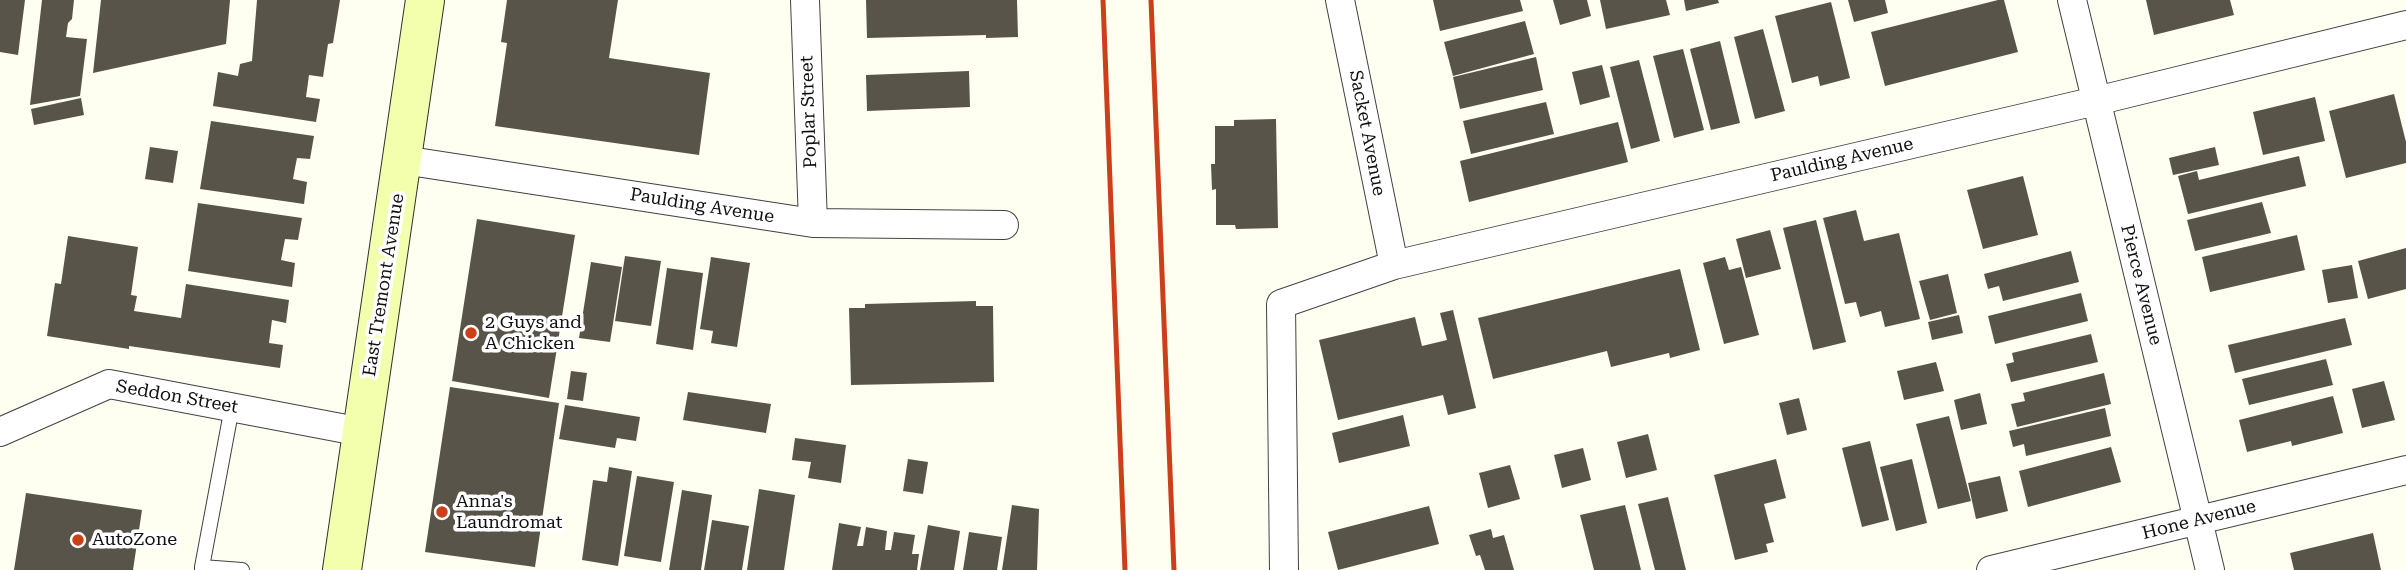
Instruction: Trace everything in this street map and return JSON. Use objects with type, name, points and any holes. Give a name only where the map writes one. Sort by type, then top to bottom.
[{"type":"main road","name":"East Tremont Avenue","points":[[342,570],[425,0]]},
{"type":"street","name":"Poplar Street","points":[[805,0],[813,223]]},
{"type":"street","name":"Sacket Avenue","points":[[1340,0],[1394,265]]},
{"type":"street","name":"Pierce Avenue","points":[[2072,0],[2210,570]]},
{"type":"street","name":"Paulding Avenue","points":[[1284,570],[1282,304],[1394,265],[2096,101],[2406,25]]},
{"type":"street","name":"Paulding Avenue","points":[[403,160],[813,223],[1004,225]]},
{"type":"street","name":"Seddon Street","points":[[0,432],[109,384],[362,432]]},
{"type":"street","name":"Hone Avenue","points":[[1991,570],[2406,470]]},
{"type":"lane","points":[[232,407],[202,568],[242,570]]},
{"type":"building","points":[[0,0],[25,0],[18,55],[0,52]]},
{"type":"building","points":[[42,0],[74,0],[66,37],[87,39],[80,96],[30,105]]},
{"type":"building","points":[[101,0],[230,0],[226,44],[93,73]]},
{"type":"building","points":[[257,0],[340,0],[333,43],[328,44],[323,77],[309,75],[306,97],[320,99],[316,122],[213,106],[218,72],[238,76],[240,64],[252,61]]},
{"type":"building","points":[[507,0],[618,0],[609,58],[710,73],[699,155],[495,126],[507,43],[501,42]]},
{"type":"building","points":[[866,0],[1017,0],[1018,37],[986,38],[986,35],[867,38]]},
{"type":"building","points":[[1433,0],[1520,0],[1523,11],[1440,31]]},
{"type":"building","points":[[1553,0],[1587,0],[1591,16],[1560,25]]},
{"type":"building","points":[[1600,0],[1666,0],[1670,15],[1606,29]]},
{"type":"building","points":[[1684,0],[1718,0],[1719,3],[1686,11]]},
{"type":"building","points":[[1848,0],[1885,0],[1888,13],[1854,22]]},
{"type":"building","points":[[2004,0],[2018,52],[1885,86],[1871,32]]},
{"type":"building","points":[[2146,0],[2230,0],[2234,15],[2154,35]]},
{"type":"building","points":[[1831,2],[1850,78],[1820,86],[1818,76],[1792,83],[1775,16]]},
{"type":"building","points":[[1525,21],[1534,54],[1453,76],[1444,42]]},
{"type":"building","points":[[1763,29],[1785,111],[1755,119],[1734,37]]},
{"type":"building","points":[[1720,41],[1740,123],[1711,130],[1690,49]]},
{"type":"building","points":[[1683,49],[1704,130],[1674,138],[1653,56]]},
{"type":"building","points":[[1536,57],[1543,90],[1460,109],[1453,77]]},
{"type":"building","points":[[1639,60],[1660,141],[1631,149],[1610,67]]},
{"type":"building","points":[[1602,65],[1610,97],[1580,105],[1572,72]]},
{"type":"building","points":[[969,71],[970,107],[867,111],[866,75]]},
{"type":"building","points":[[2394,94],[2406,142],[2406,163],[2346,178],[2329,111]]},
{"type":"building","points":[[2315,97],[2325,141],[2263,155],[2253,112]]},
{"type":"building","points":[[81,98],[84,115],[34,125],[31,109]]},
{"type":"building","points":[[1546,102],[1554,134],[1471,154],[1463,121]]},
{"type":"building","points":[[1276,119],[1278,228],[1236,229],[1235,225],[1216,225],[1216,189],[1212,190],[1211,164],[1215,164],[1215,126],[1234,126],[1234,120]]},
{"type":"building","points":[[211,121],[314,136],[310,159],[297,158],[293,179],[307,182],[304,204],[200,189]]},
{"type":"building","points":[[1618,122],[1628,162],[1469,202],[1460,161]]},
{"type":"building","points":[[150,147],[178,151],[173,183],[145,179]]},
{"type":"building","points":[[2215,147],[2219,165],[2173,175],[2169,158]]},
{"type":"building","points":[[2299,156],[2306,186],[2188,214],[2178,176],[2197,171],[2199,180]]},
{"type":"building","points":[[2023,176],[2038,235],[1983,249],[1967,190]]},
{"type":"building","points":[[2262,202],[2271,233],[2195,251],[2187,220]]},
{"type":"building","points":[[198,203],[302,218],[298,240],[285,239],[281,260],[295,263],[292,287],[188,271]]},
{"type":"building","points":[[1856,210],[1864,241],[1899,233],[1920,319],[1885,327],[1881,311],[1860,317],[1856,302],[1845,304],[1823,218]]},
{"type":"building","points":[[477,219],[575,235],[549,398],[452,381]]},
{"type":"building","points":[[1816,220],[1846,342],[1813,350],[1783,228]]},
{"type":"building","points":[[1770,230],[1781,269],[1746,278],[1736,239]]},
{"type":"building","points":[[2297,235],[2305,270],[2210,292],[2202,257]]},
{"type":"building","points":[[68,236],[138,247],[131,295],[137,296],[134,311],[181,318],[186,284],[289,300],[286,323],[272,320],[269,343],[283,345],[280,368],[47,336],[55,283],[61,284]]},
{"type":"building","points":[[2406,248],[2406,289],[2368,299],[2358,261]]},
{"type":"building","points":[[2071,251],[2079,282],[2003,301],[1999,286],[1988,289],[1984,274]]},
{"type":"building","points":[[625,256],[661,261],[651,326],[615,321]]},
{"type":"building","points":[[711,257],[750,263],[737,347],[711,343],[713,331],[700,329]]},
{"type":"building","points":[[1725,257],[1729,270],[1741,267],[1759,335],[1724,344],[1703,263]]},
{"type":"building","points":[[591,262],[622,267],[610,342],[579,338]]},
{"type":"building","points":[[2352,265],[2358,298],[2328,303],[2322,270]]},
{"type":"building","points":[[667,268],[703,273],[693,350],[656,344]]},
{"type":"building","points":[[1680,269],[1700,350],[1670,358],[1669,353],[1611,367],[1607,351],[1493,379],[1478,318]]},
{"type":"building","points":[[1948,274],[1957,313],[1930,320],[1919,281]]},
{"type":"building","points":[[2081,293],[2088,321],[1995,344],[1988,316]]},
{"type":"building","points":[[976,301],[976,306],[993,306],[994,382],[851,385],[849,308],[865,308],[865,304]]},
{"type":"building","points":[[1453,310],[1476,408],[1448,415],[1443,395],[1338,420],[1319,340],[1415,317],[1422,346],[1447,340],[1440,313]]},
{"type":"building","points":[[1959,315],[1963,333],[1932,340],[1928,322]]},
{"type":"building","points":[[2345,318],[2352,345],[2235,373],[2228,345]]},
{"type":"building","points":[[2091,334],[2098,362],[2011,382],[2006,364],[2014,362],[2012,353]]},
{"type":"building","points":[[2326,359],[2333,385],[2249,405],[2242,379]]},
{"type":"building","points":[[1936,362],[1944,391],[1904,400],[1897,371]]},
{"type":"building","points":[[571,371],[587,373],[583,401],[567,399]]},
{"type":"building","points":[[2104,373],[2111,404],[2017,427],[2011,404],[2025,401],[2023,393]]},
{"type":"building","points":[[2384,381],[2395,420],[2362,428],[2352,389]]},
{"type":"building","points":[[450,387],[559,403],[535,567],[425,552]]},
{"type":"building","points":[[688,392],[771,404],[766,433],[683,420]]},
{"type":"building","points":[[1980,393],[1987,424],[1961,430],[1954,400]]},
{"type":"building","points":[[2333,396],[2343,433],[2292,446],[2291,441],[2247,452],[2239,420]]},
{"type":"building","points":[[1799,398],[1807,430],[1787,435],[1779,403]]},
{"type":"building","points":[[565,405],[640,417],[636,441],[617,438],[615,448],[559,439]]},
{"type":"building","points":[[2105,408],[2111,436],[2026,456],[2024,444],[2013,447],[2009,431]]},
{"type":"building","points":[[1403,415],[1410,446],[1339,463],[1332,433]]},
{"type":"building","points":[[1949,416],[1971,501],[1938,509],[1916,424]]},
{"type":"building","points":[[1648,434],[1657,470],[1626,478],[1617,442]]},
{"type":"building","points":[[795,438],[846,445],[841,483],[808,478],[811,462],[792,460]]},
{"type":"building","points":[[1870,441],[1889,520],[1862,527],[1842,448]]},
{"type":"building","points":[[2111,447],[2121,482],[2028,507],[2019,471]]},
{"type":"building","points":[[1583,448],[1591,480],[1562,488],[1554,455]]},
{"type":"building","points":[[908,459],[928,462],[923,494],[903,491]]},
{"type":"building","points":[[1776,459],[1786,498],[1764,504],[1774,542],[1766,544],[1768,552],[1735,560],[1714,475]]},
{"type":"building","points":[[1912,459],[1927,523],[1896,531],[1880,467]]},
{"type":"building","points":[[1510,465],[1520,499],[1488,508],[1479,473]]},
{"type":"building","points":[[609,467],[632,471],[618,566],[582,560],[593,480],[607,482]]},
{"type":"building","points":[[637,476],[674,482],[661,562],[624,556]]},
{"type":"building","points":[[2000,476],[2008,511],[1976,519],[1968,483]]},
{"type":"building","points":[[759,489],[795,495],[784,570],[747,570]]},
{"type":"building","points":[[682,490],[712,495],[701,570],[669,570]]},
{"type":"building","name":"AutoZone","points":[[26,493],[142,510],[133,570],[14,570]]},
{"type":"building","points":[[1668,497],[1686,570],[1655,570],[1638,504]]},
{"type":"building","points":[[1012,505],[1039,509],[1037,570],[1002,570]]},
{"type":"building","points":[[1625,505],[1641,570],[1594,570],[1580,515]]},
{"type":"building","points":[[1429,506],[1439,544],[1338,570],[1328,532]]},
{"type":"building","points":[[712,520],[749,526],[742,570],[704,570]]},
{"type":"building","points":[[839,523],[861,527],[857,546],[863,546],[866,527],[887,531],[885,550],[891,550],[894,532],[915,535],[912,554],[919,554],[917,570],[832,570]]},
{"type":"building","points":[[928,525],[960,531],[954,570],[920,570]]},
{"type":"building","points":[[1491,529],[1493,538],[1504,535],[1514,570],[1485,570],[1480,555],[1476,556],[1469,535]]},
{"type":"building","points":[[969,532],[1002,537],[997,570],[963,570]]},
{"type":"building","points":[[2373,533],[2381,570],[2294,570],[2290,553]]},
{"type":"railway","points":[[1103,0],[1125,570]]},
{"type":"railway","points":[[1151,0],[1174,570]]},
{"type":"place","name":"2 Guys and A Chicken","points":[[471,333]]},
{"type":"place","name":"Anna's Laundromat","points":[[442,512]]},
{"type":"place","name":"AutoZone","points":[[78,540]]}]
